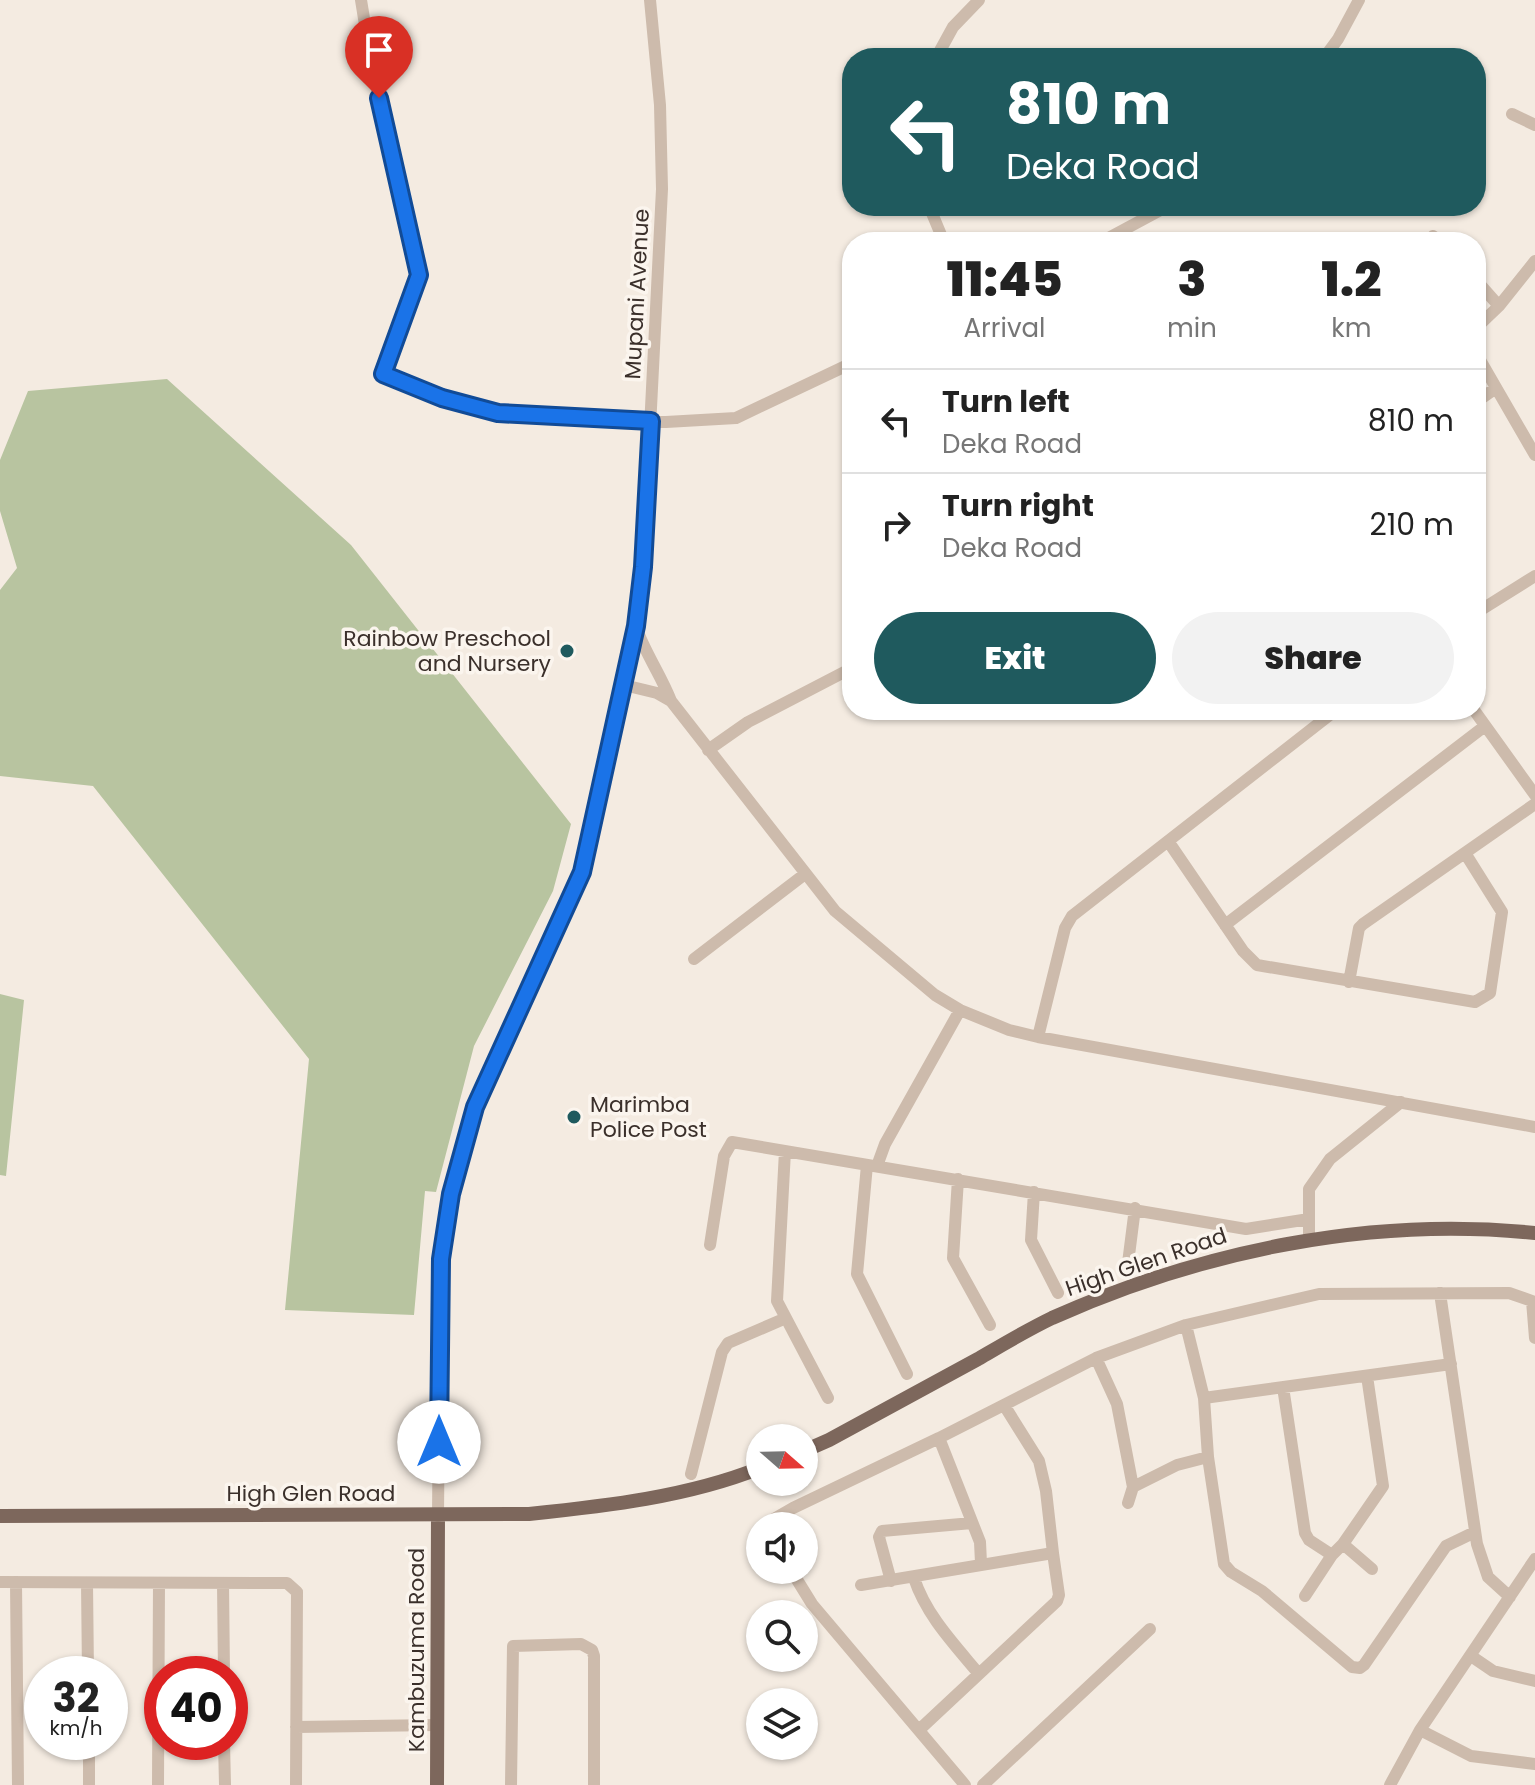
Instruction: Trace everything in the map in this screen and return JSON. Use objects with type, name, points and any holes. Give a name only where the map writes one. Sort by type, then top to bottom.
[{"type":"main road","name":"High Glen Road","points":[[818,1445],[1050,1319],[1122,1289],[1242,1252],[1309,1240],[1395,1231],[1503,1229],[1535,1233]]},
{"type":"main road","name":"High Glen Road","points":[[0,1516],[529,1514],[612,1505],[711,1484],[746,1473]]},
{"type":"main road","name":"Kambuzuma Road","points":[[437,1785],[438,1516]]},
{"type":"street","points":[[361,0],[372,68],[419,275],[383,374],[442,398],[498,413],[651,421],[736,418],[842,368]]},
{"type":"street","name":"Mupani Avenue","points":[[438,1516],[440,1278],[442,1242],[451,1194],[475,1107],[582,872],[636,626],[643,567],[662,189],[660,105],[650,0]]},
{"type":"street","points":[[941,48],[953,27],[979,0]]},
{"type":"street","points":[[1330,48],[1359,0]]},
{"type":"street","points":[[1512,114],[1535,125]]},
{"type":"street","points":[[1120,232],[1149,216]]},
{"type":"street","points":[[1486,318],[1535,261]]},
{"type":"street","points":[[1486,291],[1499,306]]},
{"type":"street","points":[[1486,370],[1535,455]]},
{"type":"street","points":[[1486,395],[1496,388]]},
{"type":"street","points":[[1486,607],[1535,576]]},
{"type":"street","points":[[636,626],[643,647],[671,701],[835,911],[935,995],[960,1010],[1009,1030],[1038,1037],[1535,1127]]},
{"type":"street","points":[[708,750],[748,722],[842,673]]},
{"type":"street","points":[[624,685],[657,693],[671,701]]},
{"type":"street","points":[[1038,1037],[1072,916],[1323,720]]},
{"type":"street","points":[[1481,720],[1535,795]]},
{"type":"street","points":[[1225,925],[1485,726]]},
{"type":"street","points":[[1349,982],[1359,928],[1363,924],[1535,804]]},
{"type":"street","points":[[1168,841],[1243,951],[1257,965],[1469,1003],[1486,998],[1490,993],[1502,912],[1465,853]]},
{"type":"street","points":[[694,959],[805,874]]},
{"type":"street","points":[[907,1374],[857,1274],[872,1165],[960,1010]]},
{"type":"street","points":[[1309,1240],[1309,1189],[1330,1159],[1401,1102]]},
{"type":"street","points":[[710,1245],[727,1148],[732,1142],[1246,1229],[1309,1219]]},
{"type":"street","points":[[785,1151],[777,1301],[828,1398]]},
{"type":"street","points":[[958,1179],[953,1258],[990,1325]]},
{"type":"street","points":[[1034,1192],[1031,1240],[1058,1293]]},
{"type":"street","points":[[1128,1263],[1135,1208]]},
{"type":"street","points":[[1440,1293],[1480,1558],[1488,1577],[1510,1597]]},
{"type":"street","points":[[786,1512],[1096,1358],[1186,1325],[1319,1294],[1509,1293],[1534,1302],[1535,1338]]},
{"type":"street","points":[[691,1474],[722,1352],[728,1343],[786,1318]]},
{"type":"street","points":[[1186,1325],[1204,1398],[1208,1457],[1224,1564],[1262,1591],[1355,1668],[1364,1665],[1446,1546],[1475,1532]]},
{"type":"street","points":[[1096,1358],[1117,1404],[1133,1487],[1128,1503]]},
{"type":"street","points":[[1204,1398],[1451,1364]]},
{"type":"street","points":[[1305,1596],[1383,1486],[1367,1376]]},
{"type":"street","points":[[1283,1387],[1305,1533],[1309,1540],[1332,1555]]},
{"type":"street","points":[[919,1730],[1058,1599],[1046,1491],[1039,1461],[1004,1405]]},
{"type":"street","points":[[939,1438],[982,1549],[981,1563]]},
{"type":"street","points":[[1133,1487],[1177,1465],[1208,1457]]},
{"type":"street","points":[[891,1581],[879,1537],[882,1531],[972,1523]]},
{"type":"street","points":[[1343,1544],[1372,1569]]},
{"type":"street","points":[[861,1585],[1053,1553]]},
{"type":"street","points":[[1390,1785],[1420,1730],[1535,1559]]},
{"type":"street","points":[[914,1578],[934,1619],[979,1674]]},
{"type":"street","points":[[0,1582],[287,1583],[297,1592],[296,1785]]},
{"type":"street","points":[[16,1582],[18,1785]]},
{"type":"street","points":[[87,1583],[88,1656]]},
{"type":"street","points":[[158,1785],[159,1583]]},
{"type":"street","points":[[223,1583],[224,1656]]},
{"type":"street","points":[[800,1584],[812,1604],[965,1785]]},
{"type":"street","points":[[983,1785],[1150,1629]]},
{"type":"street","points":[[511,1785],[513,1646],[581,1644],[592,1650],[594,1656],[594,1785]]},
{"type":"street","points":[[1471,1656],[1493,1671],[1535,1681]]},
{"type":"street","points":[[296,1727],[437,1725]]},
{"type":"street","points":[[1420,1730],[1471,1756],[1535,1764]]},
{"type":"street","points":[[89,1760],[89,1785]]},
{"type":"street","points":[[224,1760],[225,1785]]},
{"type":"green space","points":[[167,379],[351,545],[571,824],[553,891],[474,1046],[436,1192],[425,1191],[414,1315],[285,1310],[309,1059],[93,786],[0,776],[0,590],[17,568],[0,511],[0,460],[28,391]]},
{"type":"green space","points":[[0,994],[24,1000],[6,1176],[0,1175]]},
{"type":"place","name":"Rainbow Preschool and Nursery","points":[[567,651]]},
{"type":"place","name":"Marimba Police Post","points":[[574,1117]]},
{"type":"route","points":[[379,98],[419,275],[383,374],[465,406],[498,413],[651,421],[643,567],[636,626],[582,872],[475,1107],[451,1194],[441,1259],[439,1442]]}]
